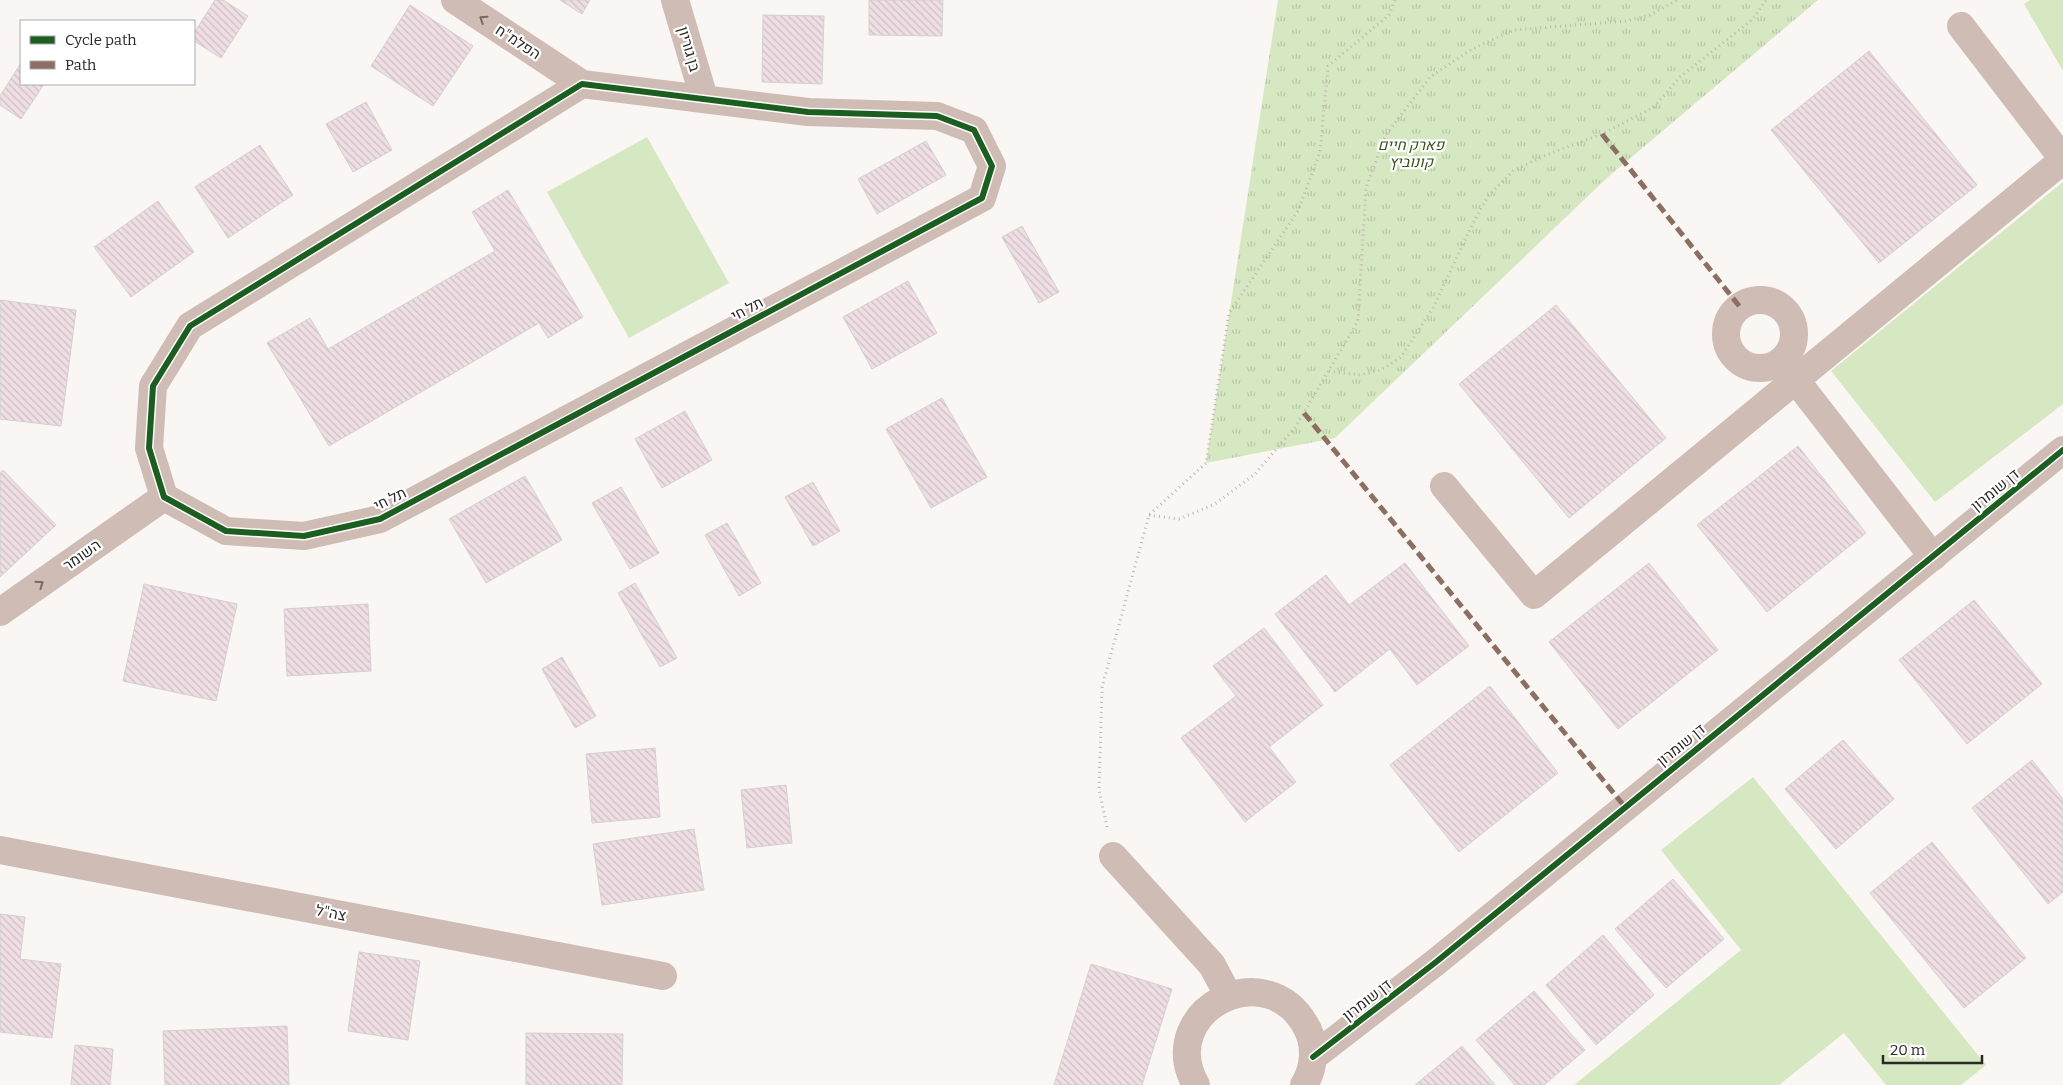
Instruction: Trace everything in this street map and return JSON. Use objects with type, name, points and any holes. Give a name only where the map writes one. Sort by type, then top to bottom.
[{"type":"street","name":"הפלמ\"ח","points":[[455,0],[582,84]]},
{"type":"street","name":"בן גוריון","points":[[675,0],[704,98]]},
{"type":"street","points":[[1444,486],[1534,595],[1788,371],[2063,159],[1961,26]]},
{"type":"street","name":"תל חי","points":[[164,498],[226,531],[304,536],[380,520],[982,198],[992,166],[974,130],[937,116],[808,112],[582,84]]},
{"type":"street","points":[[164,498],[149,448],[153,386],[190,326],[582,84]]},
{"type":"street","points":[[1788,371],[1933,557]]},
{"type":"street","name":"דן שומרון","points":[[1313,1057],[1443,956],[2063,450]]},
{"type":"street","name":"השומר","points":[[0,612],[164,498]]},
{"type":"street","name":"צה\"ל","points":[[0,850],[663,976]]},
{"type":"street","points":[[1113,856],[1212,965],[1228,995]]},
{"type":"street","points":[[1196,1085],[1191,1077],[1187,1057],[1190,1037],[1198,1019],[1211,1005],[1228,995],[1249,991],[1269,994],[1288,1003],[1302,1018],[1311,1037],[1313,1057],[1308,1078],[1304,1085]]},
{"type":"path","points":[[1113,856],[1099,790],[1102,687],[1149,515],[1206,463],[1229,313],[1298,212],[1320,152],[1328,66],[1389,15],[1395,0]]},
{"type":"path","points":[[1149,515],[1179,519],[1214,504],[1255,474],[1296,426],[1358,321],[1366,188],[1385,136],[1430,77],[1472,49],[1514,30],[1626,21],[1650,15],[1677,0]]},
{"type":"path","points":[[1329,371],[1360,374],[1382,370],[1401,357],[1433,308],[1473,223],[1488,196],[1513,171],[1546,155],[1602,134],[1654,107],[1680,77],[1753,19],[1766,0]]},
{"type":"green space","name":"פארק חיים קונוביץ","points":[[1278,0],[1818,0],[1608,177],[1335,438],[1206,463]]},
{"type":"green space","points":[[2030,0],[2063,0],[2063,71],[2024,4]]},
{"type":"green space","points":[[647,137],[729,283],[629,338],[547,192]]},
{"type":"green space","points":[[2063,182],[2063,404],[1935,502],[1831,371]]},
{"type":"green space","points":[[1753,777],[1986,1065],[1961,1085],[1886,1085],[1844,1033],[1779,1085],[1574,1085],[1741,950],[1661,850]]},
{"type":"building","points":[[215,0],[223,0],[248,16],[221,58],[195,42],[195,31]]},
{"type":"building","points":[[560,0],[590,0],[582,14]]},
{"type":"building","points":[[869,0],[943,0],[942,36],[869,35]]},
{"type":"building","points":[[410,5],[473,46],[433,106],[371,66]]},
{"type":"building","points":[[763,15],[824,16],[822,84],[762,82]]},
{"type":"building","points":[[1869,51],[1977,185],[1879,263],[1771,130]]},
{"type":"building","points":[[20,65],[20,85],[43,85],[21,119],[0,105],[0,96]]},
{"type":"building","points":[[366,102],[392,150],[353,172],[326,124]]},
{"type":"building","points":[[926,141],[946,175],[877,214],[858,179]]},
{"type":"building","points":[[260,145],[293,195],[228,238],[195,187]]},
{"type":"building","points":[[508,190],[583,317],[548,338],[539,323],[329,446],[267,343],[310,318],[328,349],[495,251],[472,212]]},
{"type":"building","points":[[158,201],[194,252],[131,297],[94,247]]},
{"type":"building","points":[[1022,226],[1059,292],[1039,303],[1002,237]]},
{"type":"building","points":[[908,281],[937,333],[872,369],[843,317]]},
{"type":"building","points":[[0,300],[76,310],[61,426],[0,419]]},
{"type":"building","points":[[1556,305],[1666,438],[1569,518],[1459,384]]},
{"type":"building","points":[[942,398],[987,477],[931,508],[886,429]]},
{"type":"building","points":[[685,411],[712,460],[662,488],[635,439]]},
{"type":"building","points":[[1798,446],[1866,533],[1767,612],[1697,525]]},
{"type":"building","points":[[3,470],[56,525],[0,577],[0,473]]},
{"type":"building","points":[[525,476],[562,540],[486,583],[449,519]]},
{"type":"building","points":[[813,482],[840,531],[813,546],[785,497]]},
{"type":"building","points":[[621,487],[659,553],[630,569],[592,503]]},
{"type":"building","points":[[727,523],[761,583],[739,596],[705,535]]},
{"type":"building","points":[[1405,563],[1469,646],[1417,685],[1390,649],[1335,692],[1275,614],[1326,575],[1349,605]]},
{"type":"building","points":[[1649,563],[1718,650],[1618,729],[1549,642]]},
{"type":"building","points":[[635,583],[677,658],[660,667],[618,593]]},
{"type":"building","points":[[144,584],[237,604],[216,701],[123,681]]},
{"type":"building","points":[[1974,600],[2042,684],[1967,744],[1899,660]]},
{"type":"building","points":[[368,604],[371,671],[287,676],[284,609]]},
{"type":"building","points":[[1264,628],[1323,705],[1269,747],[1296,782],[1245,822],[1181,738],[1236,696],[1213,666]]},
{"type":"building","points":[[562,657],[596,716],[575,728],[542,669]]},
{"type":"building","points":[[1490,686],[1558,773],[1459,852],[1390,765]]},
{"type":"building","points":[[1843,740],[1894,799],[1836,849],[1785,789]]},
{"type":"building","points":[[655,748],[660,817],[592,823],[586,754]]},
{"type":"building","points":[[2032,760],[2063,799],[2063,892],[2048,904],[1972,808]]},
{"type":"building","points":[[786,785],[792,843],[747,848],[741,790]]},
{"type":"building","points":[[694,829],[704,890],[602,905],[593,844]]},
{"type":"building","points":[[1932,842],[2026,958],[1964,1008],[1870,893]]},
{"type":"building","points":[[1673,879],[1724,939],[1666,988],[1615,929]]},
{"type":"building","points":[[0,914],[25,917],[20,959],[61,964],[52,1038],[0,1032]]},
{"type":"building","points":[[1603,935],[1654,995],[1596,1045],[1546,985]]},
{"type":"building","points":[[359,952],[420,961],[408,1040],[348,1031]]},
{"type":"building","points":[[1091,964],[1172,989],[1142,1085],[1054,1085]]},
{"type":"building","points":[[1534,991],[1585,1050],[1544,1085],[1515,1085],[1476,1040]]},
{"type":"building","points":[[287,1026],[289,1085],[165,1085],[163,1031]]},
{"type":"building","points":[[526,1033],[623,1034],[622,1085],[526,1085]]},
{"type":"building","points":[[75,1045],[113,1049],[110,1085],[71,1085]]},
{"type":"building","points":[[1462,1046],[1495,1085],[1415,1085]]},
{"type":"marked path","points":[[1602,134],[1740,307]]},
{"type":"marked path","points":[[1304,413],[1625,807]]},
{"type":"cycle path","points":[[582,84],[808,112],[937,116],[974,130],[992,166],[982,198],[380,519],[304,536],[226,531],[164,497],[149,448],[153,386],[190,326],[582,84]]},
{"type":"cycle path","points":[[1313,1057],[1436,962],[2063,450]]}]
